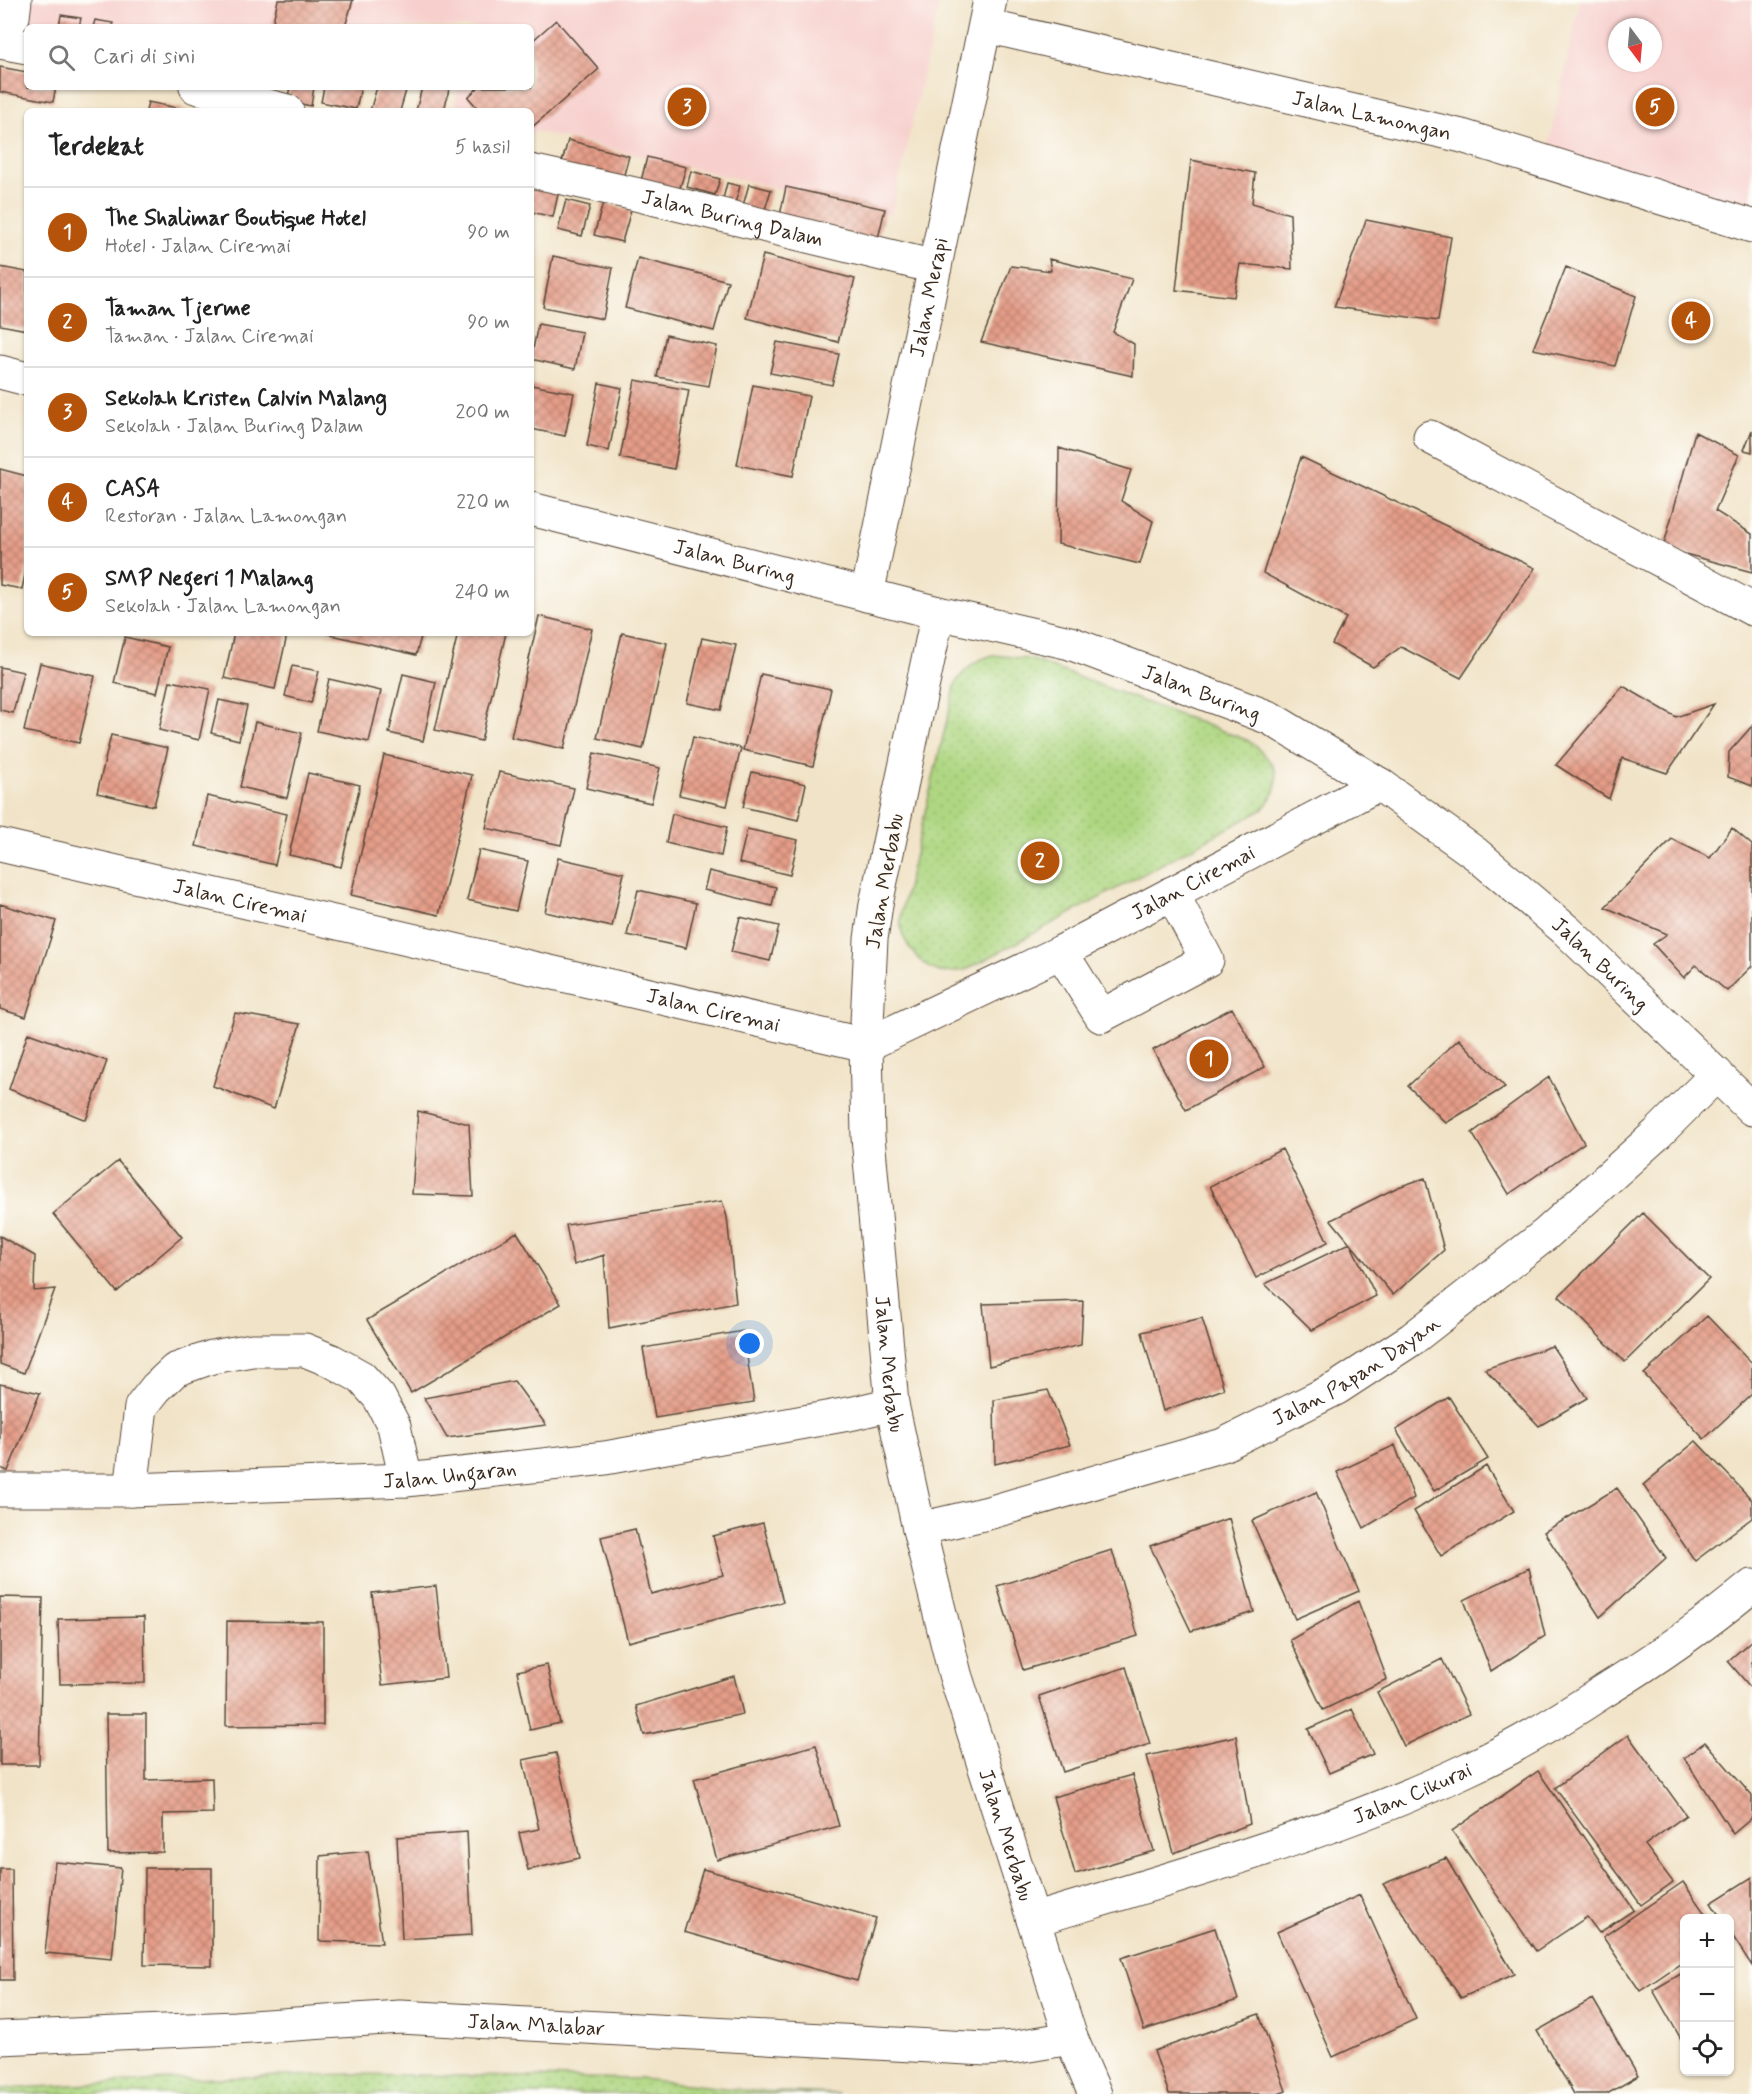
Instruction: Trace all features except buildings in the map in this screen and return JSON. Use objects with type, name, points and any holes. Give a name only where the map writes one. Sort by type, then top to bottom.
[{"type":"street","points":[[0,31],[13,17],[15,0]]},
{"type":"street","name":"Jalan Lamongan","points":[[988,13],[1462,136],[1752,226]]},
{"type":"street","name":"Jalan Merapi","points":[[867,595],[988,13]]},
{"type":"street","points":[[0,42],[24,47]]},
{"type":"street","points":[[207,90],[276,108]]},
{"type":"street","name":"Jalan Buring Dalam","points":[[534,172],[935,267]]},
{"type":"street","points":[[0,372],[24,378]]},
{"type":"street","points":[[1430,437],[1752,609]]},
{"type":"street","name":"Jalan Buring","points":[[534,510],[938,613],[1070,643],[1270,718],[1379,784],[1476,854],[1567,931],[1717,1074],[1749,1101]]},
{"type":"street","name":"Jalan Merbabu","points":[[938,613],[876,904],[871,939],[866,1045],[868,1137],[892,1404],[919,1529],[955,1674],[1071,2038],[1095,2094]]},
{"type":"street","name":"Jalan Ciremai","points":[[0,845],[866,1045],[1061,952],[1379,784]]},
{"type":"street","points":[[1061,952],[1101,1016],[1207,960],[1172,893]]},
{"type":"street","name":"Jalan Papan Dayan","points":[[919,1529],[988,1513],[1223,1445],[1337,1388],[1412,1339],[1546,1234],[1657,1134],[1717,1074]]},
{"type":"street","points":[[130,1490],[141,1407],[156,1388],[175,1371],[212,1357],[252,1350],[304,1350],[332,1361],[361,1377],[379,1397],[394,1426],[406,1480]]},
{"type":"street","name":"Jalan Ungaran","points":[[0,1490],[130,1490],[406,1480],[605,1458],[854,1413],[892,1404]]},
{"type":"street","name":"Jalan Cikurai","points":[[1033,1920],[1230,1861],[1383,1806],[1467,1770],[1546,1729],[1655,1659],[1752,1586]]},
{"type":"street","name":"Jalan Malabar","points":[[0,2038],[235,2028],[400,2017],[986,2049],[1017,2047],[1071,2038]]},
{"type":"shaded area","points":[[22,0],[940,0],[891,215],[534,131],[534,108],[461,108],[455,103],[458,90],[534,90],[534,24],[61,24],[20,20]]},
{"type":"shaded area","points":[[1580,0],[1752,0],[1752,206],[1548,150]]},
{"type":"green space","points":[[993,655],[1030,659],[1249,741],[1272,764],[1277,780],[1270,799],[1262,810],[968,969],[940,972],[927,966],[909,948],[903,934],[901,913],[956,682],[972,665]]},
{"type":"green space","points":[[353,2074],[641,2079],[753,2091],[839,2094],[0,2094],[0,2089],[185,2079]]},
{"type":"place","name":"Sekolah Kristen Calvin Malang","points":[[687,107]]},
{"type":"place","name":"SMP Negeri 1 Malang","points":[[1655,107]]},
{"type":"place","name":"CASA","points":[[1691,321]]},
{"type":"place","name":"Taman Tjerme","points":[[1040,861]]},
{"type":"place","name":"The Shalimar Boutique Hotel","points":[[1209,1059]]}]
